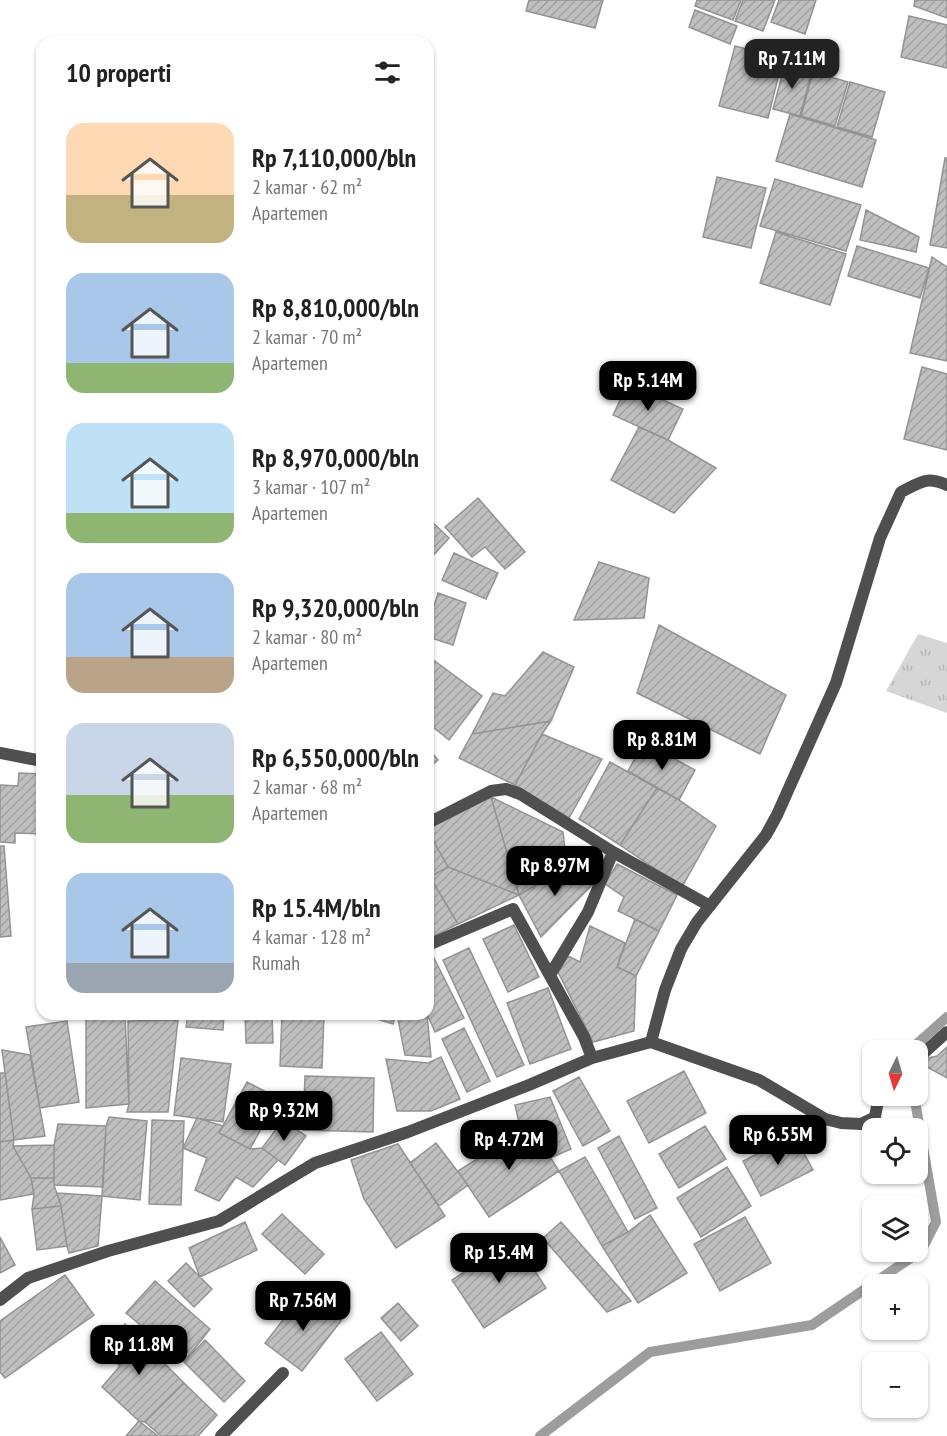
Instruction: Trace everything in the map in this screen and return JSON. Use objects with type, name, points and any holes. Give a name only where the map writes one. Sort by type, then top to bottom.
[{"type":"street","points":[[651,1042],[665,990],[681,949],[697,922],[766,835],[777,815],[836,683],[880,538],[901,492],[922,482],[934,480],[947,485]]},
{"type":"street","points":[[0,753],[36,759]]},
{"type":"street","points":[[434,820],[491,791],[506,789],[520,794],[613,852],[710,906]]},
{"type":"street","points":[[550,975],[588,912],[613,852]]},
{"type":"street","points":[[434,942],[513,909],[584,1037],[592,1058]]},
{"type":"street","points":[[928,1049],[947,1032]]},
{"type":"street","points":[[0,1300],[28,1278],[108,1251],[219,1221],[315,1163],[408,1132],[592,1058],[651,1042],[759,1080],[825,1119],[861,1124],[875,1117],[877,1106]]},
{"type":"street","points":[[221,1436],[283,1372]]},
{"type":"green space","points":[[918,634],[947,643],[947,713],[886,691]]},
{"type":"building","points":[[529,0],[603,0],[595,28],[526,11]]},
{"type":"building","points":[[697,0],[741,0],[733,20],[695,6]]},
{"type":"building","points":[[743,0],[775,0],[763,31],[735,21]]},
{"type":"building","points":[[779,0],[816,0],[805,34],[771,22]]},
{"type":"building","points":[[915,0],[947,0],[947,18],[914,6]]},
{"type":"building","points":[[695,10],[737,26],[730,44],[689,27]]},
{"type":"building","points":[[909,16],[947,25],[947,68],[901,57]]},
{"type":"building","points":[[735,46],[783,58],[768,118],[719,106]]},
{"type":"building","points":[[785,64],[812,71],[800,116],[773,109]]},
{"type":"building","points":[[813,72],[848,82],[835,126],[801,116]]},
{"type":"building","points":[[850,82],[885,92],[872,137],[837,127]]},
{"type":"building","points":[[790,114],[876,140],[862,187],[776,161]]},
{"type":"building","points":[[945,158],[947,158],[947,248],[930,245]]},
{"type":"building","points":[[717,177],[766,188],[751,248],[703,237]]},
{"type":"building","points":[[775,179],[861,205],[846,251],[760,226]]},
{"type":"building","points":[[866,210],[919,237],[916,252],[860,240]]},
{"type":"building","points":[[776,232],[846,254],[830,305],[760,283]]},
{"type":"building","points":[[857,246],[929,268],[920,298],[848,276]]},
{"type":"building","points":[[932,257],[947,267],[947,361],[910,353]]},
{"type":"building","points":[[922,367],[947,374],[947,450],[904,439]]},
{"type":"building","points":[[628,384],[683,409],[668,440],[613,415]]},
{"type":"building","points":[[639,427],[668,440],[716,468],[674,513],[611,480]]},
{"type":"building","points":[[478,498],[525,552],[505,569],[485,547],[472,557],[445,527]]},
{"type":"building","points":[[434,524],[449,538],[434,554]]},
{"type":"building","points":[[454,553],[498,573],[486,599],[442,580]]},
{"type":"building","points":[[599,562],[649,578],[644,618],[574,620]]},
{"type":"building","points":[[438,593],[466,603],[453,645],[434,639],[434,606]]},
{"type":"building","points":[[659,625],[786,695],[760,754],[637,693]]},
{"type":"building","points":[[543,652],[574,667],[551,721],[472,734],[493,693],[505,696]]},
{"type":"building","points":[[434,660],[482,696],[449,740],[434,728]]},
{"type":"building","points":[[551,721],[515,785],[459,758],[472,734]]},
{"type":"building","points":[[542,734],[602,759],[569,818],[515,785]]},
{"type":"building","points":[[644,742],[695,770],[679,800],[628,771]]},
{"type":"building","points":[[610,762],[657,788],[620,845],[579,819]]},
{"type":"building","points":[[19,773],[36,774],[36,834],[15,833],[15,843],[0,842],[0,785],[18,786]]},
{"type":"building","points":[[657,788],[679,800],[716,826],[682,887],[620,845]]},
{"type":"building","points":[[491,797],[563,832],[567,867],[519,895]]},
{"type":"building","points":[[491,797],[519,895],[448,867],[434,842],[434,824]]},
{"type":"building","points":[[434,842],[448,867],[434,875]]},
{"type":"building","points":[[0,846],[4,846],[11,936],[0,937]]},
{"type":"building","points":[[574,863],[595,882],[541,937],[519,895]]},
{"type":"building","points":[[617,864],[677,895],[659,931],[618,911],[624,897],[605,884]]},
{"type":"building","points":[[448,867],[519,895],[458,924],[434,884],[434,875]]},
{"type":"building","points":[[434,884],[458,924],[434,936]]},
{"type":"building","points":[[635,919],[659,931],[636,976],[617,967]]},
{"type":"building","points":[[514,925],[539,977],[508,992],[483,939]]},
{"type":"building","points":[[590,926],[625,943],[617,967],[636,976],[634,1031],[593,1042],[558,972],[568,956],[580,962]]},
{"type":"building","points":[[469,948],[524,1065],[497,1077],[443,960]]},
{"type":"building","points":[[434,958],[464,1018],[435,1032],[430,1020],[434,1020]]},
{"type":"building","points":[[548,988],[571,1049],[530,1064],[507,1003]]},
{"type":"building","points":[[86,1020],[125,1020],[129,1104],[86,1108]]},
{"type":"building","points":[[178,1020],[168,1112],[127,1112],[129,1104],[128,1021]]},
{"type":"building","points":[[187,1020],[224,1020],[223,1030],[186,1027]]},
{"type":"building","points":[[245,1020],[272,1020],[273,1043],[246,1043]]},
{"type":"building","points":[[282,1020],[324,1020],[322,1068],[280,1066]]},
{"type":"building","points":[[380,1020],[394,1020],[393,1024]]},
{"type":"building","points":[[398,1020],[428,1020],[431,1057],[405,1055]]},
{"type":"building","points":[[67,1021],[79,1102],[40,1108],[26,1027]]},
{"type":"building","points":[[464,1028],[490,1081],[467,1092],[442,1039]]},
{"type":"building","points":[[947,1047],[947,1078],[928,1068],[928,1058],[937,1056]]},
{"type":"building","points":[[2,1050],[30,1055],[45,1136],[14,1140]]},
{"type":"building","points":[[441,1057],[460,1099],[431,1111],[397,1111],[386,1059],[428,1063]]},
{"type":"building","points":[[181,1058],[231,1064],[223,1122],[174,1115]]},
{"type":"building","points":[[684,1071],[706,1113],[649,1143],[627,1101]]},
{"type":"building","points":[[0,1073],[5,1073],[14,1140],[0,1142]]},
{"type":"building","points":[[305,1076],[374,1078],[373,1132],[303,1130]]},
{"type":"building","points":[[579,1077],[610,1131],[583,1146],[553,1091]]},
{"type":"building","points":[[247,1082],[278,1098],[250,1149],[219,1133]]},
{"type":"building","points":[[550,1097],[571,1149],[550,1158],[530,1125],[521,1131],[515,1105]]},
{"type":"building","points":[[109,1117],[147,1121],[140,1200],[102,1196],[106,1126]]},
{"type":"building","points":[[197,1118],[223,1126],[219,1133],[250,1149],[262,1148],[278,1160],[253,1187],[236,1177],[219,1201],[195,1190],[207,1158],[183,1148]]},
{"type":"building","points":[[152,1120],[184,1121],[181,1205],[149,1204]]},
{"type":"building","points":[[283,1120],[306,1136],[285,1165],[262,1148]]},
{"type":"building","points":[[58,1124],[106,1126],[103,1187],[54,1185],[54,1145]]},
{"type":"building","points":[[530,1125],[559,1171],[489,1217],[458,1171]]},
{"type":"building","points":[[705,1126],[726,1159],[679,1188],[659,1154]]},
{"type":"building","points":[[794,1135],[813,1170],[761,1196],[743,1161]]},
{"type":"building","points":[[619,1136],[657,1208],[635,1219],[598,1148]]},
{"type":"building","points":[[14,1140],[13,1146],[31,1178],[34,1194],[0,1200],[0,1142]]},
{"type":"building","points":[[436,1143],[468,1185],[439,1206],[410,1163]]},
{"type":"building","points":[[398,1144],[445,1216],[396,1248],[364,1199],[351,1160]]},
{"type":"building","points":[[54,1145],[54,1178],[31,1178],[13,1146]]},
{"type":"building","points":[[585,1157],[628,1232],[602,1246],[559,1171]]},
{"type":"building","points":[[727,1167],[751,1206],[701,1237],[677,1198]]},
{"type":"building","points":[[31,1178],[54,1178],[61,1206],[32,1209],[34,1194]]},
{"type":"building","points":[[57,1193],[102,1196],[98,1246],[69,1253]]},
{"type":"building","points":[[61,1206],[67,1246],[37,1250],[32,1209]]},
{"type":"building","points":[[282,1214],[324,1254],[305,1274],[262,1234]]},
{"type":"building","points":[[650,1215],[687,1273],[638,1303],[602,1246],[628,1232]]},
{"type":"building","points":[[745,1217],[771,1263],[720,1291],[694,1244]]},
{"type":"building","points":[[245,1222],[257,1250],[200,1277],[189,1248]]},
{"type":"building","points":[[561,1222],[631,1301],[607,1312],[543,1238]]},
{"type":"building","points":[[0,1237],[15,1265],[0,1273]]},
{"type":"building","points":[[514,1239],[546,1288],[484,1328],[452,1280]]},
{"type":"building","points":[[186,1263],[212,1289],[194,1307],[168,1281]]},
{"type":"building","points":[[65,1275],[94,1315],[5,1378],[0,1372],[0,1321]]},
{"type":"building","points":[[155,1281],[210,1329],[184,1362],[126,1313]]},
{"type":"building","points":[[304,1293],[341,1321],[302,1371],[265,1343]]},
{"type":"building","points":[[398,1303],[418,1326],[401,1341],[381,1318]]},
{"type":"building","points":[[125,1324],[184,1383],[145,1422],[139,1421],[102,1387],[120,1366],[102,1350]]},
{"type":"building","points":[[381,1332],[413,1374],[377,1401],[345,1359]]},
{"type":"building","points":[[205,1340],[245,1381],[224,1402],[184,1362]]},
{"type":"building","points":[[184,1383],[217,1415],[198,1436],[161,1436],[145,1422]]},
{"type":"building","points":[[139,1421],[158,1436],[126,1436]]},
{"type":"waterway","points":[[921,1040],[947,1017]]},
{"type":"waterway","points":[[540,1436],[650,1352],[812,1325],[921,1251],[936,1222],[916,1106]]}]
